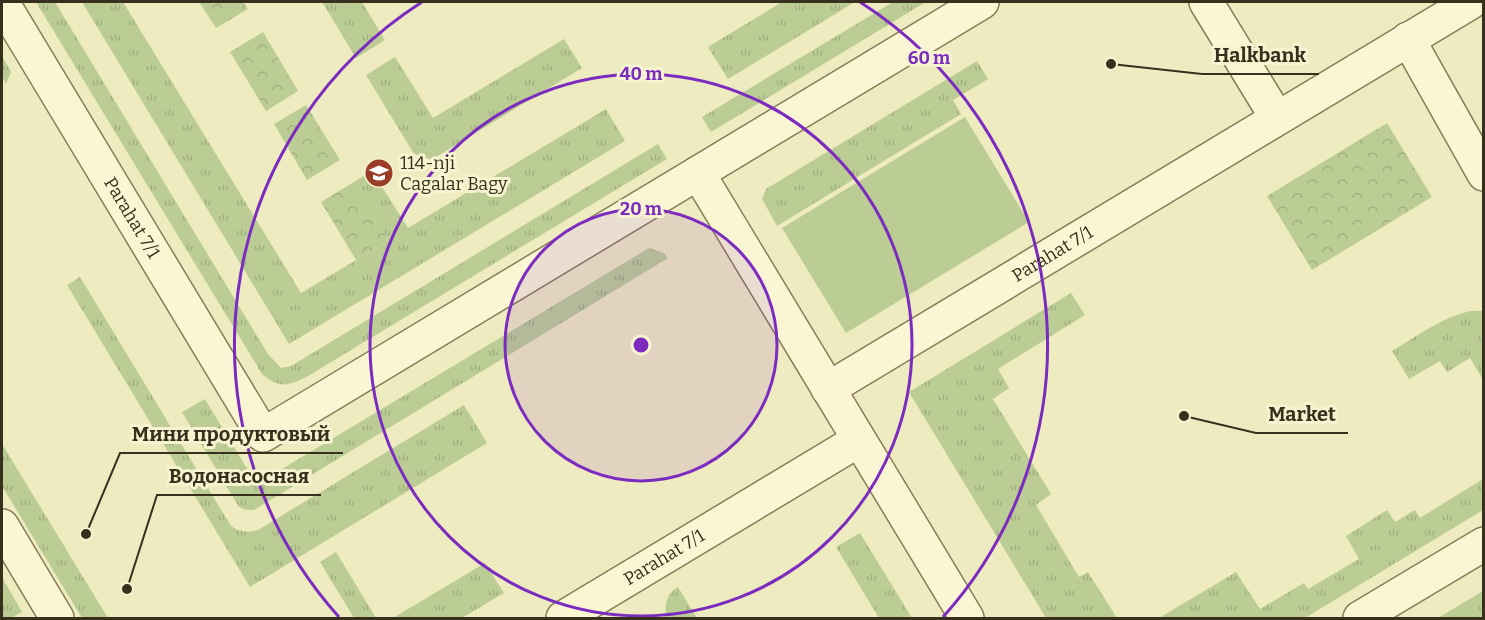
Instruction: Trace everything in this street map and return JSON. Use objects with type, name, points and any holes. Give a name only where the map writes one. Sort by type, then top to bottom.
[{"type":"street","name":"Parahat 7/1","points":[[2,2],[263,435],[698,173]]},
{"type":"street","points":[[967,618],[698,173],[982,2]]},
{"type":"street","points":[[1206,2],[1277,118]]},
{"type":"street","name":"Parahat 7/1","points":[[828,389],[1471,2]]},
{"type":"street","points":[[1408,39],[1484,174]]},
{"type":"street","name":"Parahat 7/1","points":[[562,618],[859,440]]},
{"type":"street","points":[[2,526],[57,618]]},
{"type":"street","points":[[1360,618],[1484,544]]},
{"type":"green space","points":[[36,2],[55,2],[268,354],[281,368],[291,366],[658,144],[667,159],[308,376],[290,384],[279,384],[262,374]]},
{"type":"green space","points":[[82,2],[123,2],[301,293],[388,241],[354,182],[372,171],[408,228],[606,109],[625,141],[289,344]]},
{"type":"green space","points":[[199,2],[243,2],[248,9],[216,28]]},
{"type":"green space","points":[[322,2],[362,2],[385,40],[356,58]]},
{"type":"green space","points":[[782,2],[855,2],[728,79],[708,47]]},
{"type":"green space","points":[[893,2],[926,2],[711,132],[702,117]]},
{"type":"green space","points":[[263,32],[298,91],[266,111],[230,52]]},
{"type":"green space","points":[[564,39],[582,68],[430,159],[414,154],[366,75],[395,57],[433,118]]},
{"type":"green space","points":[[2,56],[11,72],[6,84],[2,76]]},
{"type":"green space","points":[[977,61],[988,79],[953,100],[961,114],[777,226],[762,199],[766,189]]},
{"type":"green space","points":[[306,105],[340,160],[307,180],[274,124]]},
{"type":"green space","points":[[965,117],[1029,222],[846,333],[782,228]]},
{"type":"green space","points":[[1387,123],[1432,197],[1312,270],[1267,196]]},
{"type":"green space","points":[[354,182],[388,241],[356,260],[321,202]]},
{"type":"green space","points":[[649,248],[664,253],[668,258],[254,510],[239,507],[182,412],[205,399],[246,467],[258,472],[282,469]]},
{"type":"green space","points":[[80,277],[231,526],[237,530],[248,532],[258,530],[464,405],[487,443],[250,587],[67,285]]},
{"type":"green space","points":[[1071,293],[1085,315],[998,369],[1009,388],[993,399],[1051,494],[1036,505],[1079,577],[1088,572],[1117,618],[1046,618],[909,392]]},
{"type":"green space","points":[[1470,311],[1483,311],[1483,380],[1470,358],[1447,372],[1440,361],[1409,379],[1392,351],[1439,323]]},
{"type":"green space","points":[[2,444],[108,618],[82,618],[2,486]]},
{"type":"green space","points":[[1483,479],[1483,510],[1305,618],[1159,618],[1236,572],[1260,609],[1304,583],[1308,589],[1359,559],[1346,536],[1387,510],[1395,522],[1415,510],[1420,518]]},
{"type":"green space","points":[[860,533],[912,618],[879,618],[836,547]]},
{"type":"green space","points":[[336,552],[376,618],[354,618],[320,562]]},
{"type":"green space","points":[[485,563],[504,593],[462,618],[393,618]]},
{"type":"green space","points":[[2,577],[22,612],[11,618],[4,618],[2,615]]},
{"type":"green space","points":[[678,587],[697,618],[666,618],[670,593]]},
{"type":"green space","points":[[1483,591],[1483,618],[1438,618]]},
{"type":"place","name":"Halkbank","points":[[1111,64]]},
{"type":"place","name":"114-nji Cagalar Bagy","points":[[379,173]]},
{"type":"place","name":"Market","points":[[1184,416]]},
{"type":"place","name":"Мини продуктовый","points":[[86,534]]},
{"type":"place","name":"Водонасосная","points":[[127,589]]}]
